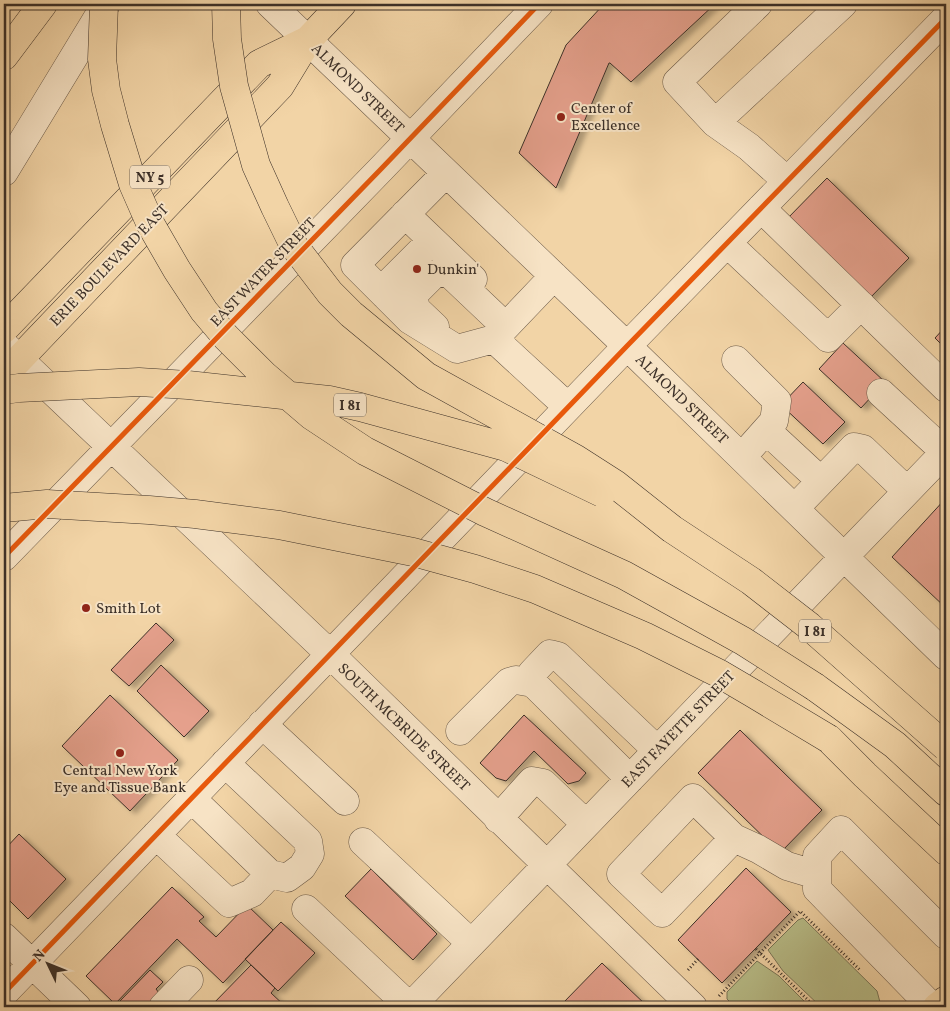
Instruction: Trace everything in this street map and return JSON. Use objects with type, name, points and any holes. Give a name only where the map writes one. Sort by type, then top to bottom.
[{"type":"main road","points":[[4,56],[43,4]]},
{"type":"main road","points":[[105,4],[102,58],[106,90],[133,184],[151,225],[176,270],[204,311],[226,337],[264,375],[312,416],[365,451],[485,512],[624,575],[743,642],[814,686],[895,745],[946,792]]},
{"type":"main road","points":[[226,4],[227,39],[234,86],[256,165],[294,246],[330,293],[351,314],[426,376],[576,459],[614,484],[672,529]]},
{"type":"main road","name":"ERIE BOULEVARD EAST","points":[[9,360],[280,86],[308,40],[342,4]]},
{"type":"main road","name":"ERIE BOULEVARD EAST","points":[[4,329],[258,64],[308,40]]},
{"type":"main road","name":"I 81","points":[[4,390],[139,382],[188,385],[329,400],[506,447],[672,529],[751,580],[809,626],[946,747]]},
{"type":"main road","points":[[4,508],[47,504],[149,510],[195,514],[279,526],[413,552],[475,569],[535,589],[644,636],[720,674],[829,739],[913,798],[946,826]]},
{"type":"main road","points":[[829,739],[946,851]]},
{"type":"main road","points":[[937,1007],[946,1000]]},
{"type":"street","points":[[4,172],[105,4]]},
{"type":"street","name":"ALMOND STREET","points":[[270,4],[628,346],[946,656]]},
{"type":"street","name":"EAST WATER STREET","points":[[4,557],[539,4]]},
{"type":"street","points":[[758,4],[676,82],[715,123],[748,147],[788,181]]},
{"type":"street","points":[[715,123],[843,4]]},
{"type":"street","points":[[4,993],[568,407],[946,18]]},
{"type":"street","points":[[446,173],[355,265],[410,320],[457,349]]},
{"type":"street","points":[[761,208],[946,388]]},
{"type":"street","points":[[405,214],[432,240],[568,407]]},
{"type":"street","points":[[385,295],[392,281],[432,240]]},
{"type":"street","points":[[727,243],[828,338],[862,305]]},
{"type":"street","points":[[457,349],[416,309],[413,295],[434,274],[448,272],[504,328]]},
{"type":"street","points":[[457,349],[504,328],[554,276]]},
{"type":"street","name":"SOUTH MCBRIDE STREET","points":[[9,360],[111,447],[330,654],[693,1007]]},
{"type":"street","points":[[736,360],[777,401],[774,421],[742,457]]},
{"type":"street","points":[[880,392],[946,452]]},
{"type":"street","points":[[766,430],[821,481]]},
{"type":"street","points":[[795,508],[854,446],[863,449],[907,491]]},
{"type":"street","name":"EAST FAYETTE STREET","points":[[410,1007],[946,452]]},
{"type":"street","points":[[533,683],[532,673],[550,654],[558,656],[658,750]]},
{"type":"street","points":[[460,731],[509,682],[516,680],[533,683],[630,779]]},
{"type":"street","points":[[262,724],[345,801]]},
{"type":"street","points":[[191,798],[270,874],[287,878],[302,867],[310,854],[308,841],[225,763]]},
{"type":"street","points":[[498,819],[532,781],[543,783],[586,824]]},
{"type":"street","points":[[932,1007],[817,889],[817,856],[842,830],[946,934]]},
{"type":"street","points":[[156,835],[229,904],[252,893],[270,874]]},
{"type":"street","points":[[734,838],[787,866],[817,875]]},
{"type":"street","points":[[362,842],[471,944]]},
{"type":"street","points":[[306,909],[410,1007]]},
{"type":"street","points":[[4,937],[77,1007]]},
{"type":"street","points":[[163,1007],[189,980]]},
{"type":"path","points":[[719,996],[800,911],[863,974]]},
{"type":"path","points":[[756,949],[815,1007]]},
{"type":"green space","points":[[803,918],[877,991],[880,1007],[821,1007],[783,971],[768,950],[798,920]]},
{"type":"green space","points":[[757,961],[779,976],[810,1007],[735,1007],[727,999],[727,992]]},
{"type":"building","name":"Center of Excellence","points":[[604,4],[715,4],[631,82],[609,63],[556,188],[519,153],[566,45]]},
{"type":"building","points":[[827,178],[909,258],[868,300],[786,220]]},
{"type":"building","points":[[946,326],[946,349],[935,338]]},
{"type":"building","points":[[843,343],[885,382],[861,408],[819,369]]},
{"type":"building","points":[[803,382],[845,422],[823,444],[781,405]]},
{"type":"building","points":[[946,498],[946,608],[892,557]]},
{"type":"building","points":[[156,623],[174,640],[129,686],[111,670]]},
{"type":"building","points":[[161,665],[209,711],[184,737],[137,691]]},
{"type":"building","name":"Central New York Eye and Tissue Bank","points":[[110,695],[178,760],[130,811],[62,746]]},
{"type":"building","points":[[524,715],[586,773],[579,781],[568,784],[534,751],[506,781],[496,778],[480,763]]},
{"type":"building","points":[[740,730],[822,810],[780,853],[698,773]]},
{"type":"building","points":[[19,834],[66,879],[28,919],[4,895],[4,850]]},
{"type":"building","points":[[746,868],[791,912],[722,983],[678,940]]},
{"type":"building","points":[[371,869],[437,934],[413,960],[345,896]]},
{"type":"building","points":[[172,887],[204,917],[199,921],[216,937],[247,905],[273,930],[223,983],[177,939],[115,1004],[86,976]]},
{"type":"building","points":[[281,922],[315,953],[278,991],[245,959]]},
{"type":"building","points":[[602,963],[648,1007],[568,1007],[563,1003]]},
{"type":"building","points":[[251,965],[275,988],[271,993],[286,1007],[210,1007]]},
{"type":"building","points":[[150,970],[163,982],[156,989],[159,993],[145,1007],[126,1007],[120,1001]]},
{"type":"cycle path","points":[[4,557],[539,4]]},
{"type":"cycle path","points":[[4,993],[627,346],[946,18]]},
{"type":"place","name":"Center of Excellence","points":[[561,117]]},
{"type":"place","name":"Dunkin'","points":[[417,269]]},
{"type":"place","name":"Smith Lot","points":[[86,608]]},
{"type":"place","name":"Central New York Eye and Tissue Bank","points":[[120,753]]}]
